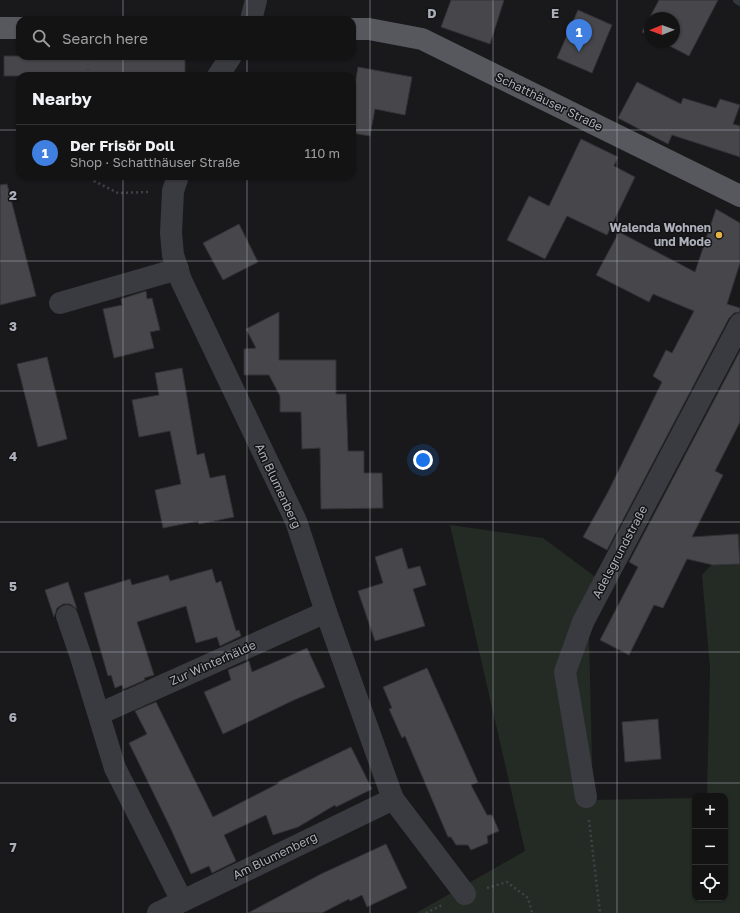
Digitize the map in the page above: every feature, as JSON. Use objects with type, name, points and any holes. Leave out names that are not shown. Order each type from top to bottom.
[{"type":"main road","points":[[0,28],[16,28]]},
{"type":"main road","name":"Schatthäuser Straße","points":[[356,29],[369,29],[422,39],[740,196]]},
{"type":"street","points":[[252,16],[256,0]]},
{"type":"street","points":[[221,72],[228,60]]},
{"type":"street","name":"Am Blumenberg","points":[[175,183],[171,233],[173,255],[185,287],[296,521],[326,612],[393,799],[465,894]]},
{"type":"street","points":[[60,303],[178,268]]},
{"type":"street","name":"Adelsgrundstraße","points":[[586,797],[566,672],[583,622],[740,324]]},
{"type":"street","name":"Zur Winterhälde","points":[[99,714],[326,612]]},
{"type":"street","points":[[67,616],[99,714],[114,768],[182,901]]},
{"type":"street","name":"Am Blumenberg","points":[[158,913],[393,799]]},
{"type":"path","points":[[88,60],[88,72]]},
{"type":"path","points":[[94,180],[118,193],[175,183]]},
{"type":"path","points":[[586,797],[600,913]]},
{"type":"path","points":[[465,894],[508,882],[528,898],[532,913]]},
{"type":"shaded area","points":[[450,525],[543,538],[609,587],[589,637],[593,800],[692,798],[692,901],[728,901],[728,793],[707,793],[710,669],[702,575],[740,533],[740,913],[416,913],[525,851]]},
{"type":"building","points":[[451,0],[504,0],[490,44],[441,27]]},
{"type":"building","points":[[659,0],[718,0],[689,56],[674,48],[680,48],[680,12],[653,12]]},
{"type":"building","points":[[578,10],[612,25],[592,73],[557,58]]},
{"type":"building","points":[[4,56],[16,56],[16,60],[185,60],[185,72],[16,72],[16,76],[4,76]]},
{"type":"building","points":[[358,67],[412,77],[405,115],[375,109],[370,136],[356,134],[356,79]]},
{"type":"building","points":[[637,82],[681,104],[683,98],[716,108],[720,99],[740,105],[733,124],[740,126],[740,157],[672,135],[668,144],[618,118]]},
{"type":"building","points":[[581,139],[618,157],[614,166],[635,177],[607,235],[567,216],[545,259],[507,240],[529,196],[549,206]]},
{"type":"building","points":[[7,184],[36,296],[0,305],[0,185]]},
{"type":"building","points":[[716,209],[740,223],[740,263],[727,304],[740,308],[740,312],[734,313],[729,318],[607,550],[583,537],[608,492],[662,382],[653,376],[666,350],[672,353],[694,311],[653,294],[649,302],[596,275],[619,232],[695,272]]},
{"type":"building","points":[[239,224],[258,262],[223,280],[203,243]]},
{"type":"building","points":[[146,291],[147,299],[152,298],[160,330],[150,332],[154,348],[114,358],[103,309],[122,305],[121,299]]},
{"type":"building","points":[[279,312],[279,360],[336,360],[336,394],[346,394],[348,451],[364,451],[364,473],[382,473],[383,508],[321,509],[320,448],[302,449],[301,412],[280,412],[280,396],[269,375],[244,375],[244,349],[256,348],[246,329]]},
{"type":"building","points":[[740,351],[740,422],[715,471],[723,475],[692,537],[738,534],[740,564],[713,565],[687,559],[663,608],[654,605],[629,655],[600,640],[638,567],[629,562]]},
{"type":"building","points":[[47,357],[67,439],[38,447],[17,364]]},
{"type":"building","points":[[182,368],[197,455],[204,453],[210,478],[225,475],[234,517],[199,524],[198,521],[163,528],[155,490],[181,484],[170,431],[139,437],[132,400],[159,395],[155,373]]},
{"type":"building","points":[[402,548],[408,569],[420,566],[426,585],[413,589],[425,626],[375,641],[358,591],[383,583],[375,557]]},
{"type":"building","points":[[212,569],[216,583],[221,581],[236,631],[239,630],[241,636],[220,646],[217,637],[196,643],[186,606],[137,622],[154,675],[144,678],[145,680],[124,689],[122,685],[115,688],[111,675],[108,676],[84,593],[130,579],[132,585],[168,575],[170,581]]},
{"type":"building","points":[[68,582],[77,609],[70,604],[63,604],[57,608],[54,617],[45,590]]},
{"type":"building","points":[[307,648],[325,687],[223,734],[204,692],[231,680],[228,670],[249,661],[252,672]]},
{"type":"building","points":[[427,668],[478,782],[471,785],[487,815],[492,815],[499,831],[487,836],[488,843],[471,850],[468,845],[456,845],[451,837],[448,837],[405,736],[402,738],[389,709],[392,708],[383,687]]},
{"type":"building","points":[[156,702],[213,817],[279,783],[278,782],[351,747],[372,789],[336,807],[335,805],[298,827],[273,835],[266,815],[224,835],[236,861],[212,873],[209,866],[191,874],[129,743],[147,734],[135,711]]},
{"type":"building","points":[[658,719],[661,759],[625,762],[622,722]]},
{"type":"building","points":[[386,844],[407,888],[367,907],[362,895],[350,901],[349,899],[322,913],[248,913],[321,874]]},
{"type":"place","name":"Der Frisör Doll","points":[[579,52]]},
{"type":"place","name":"Walenda Wohnen und Mode","points":[[719,235]]}]
